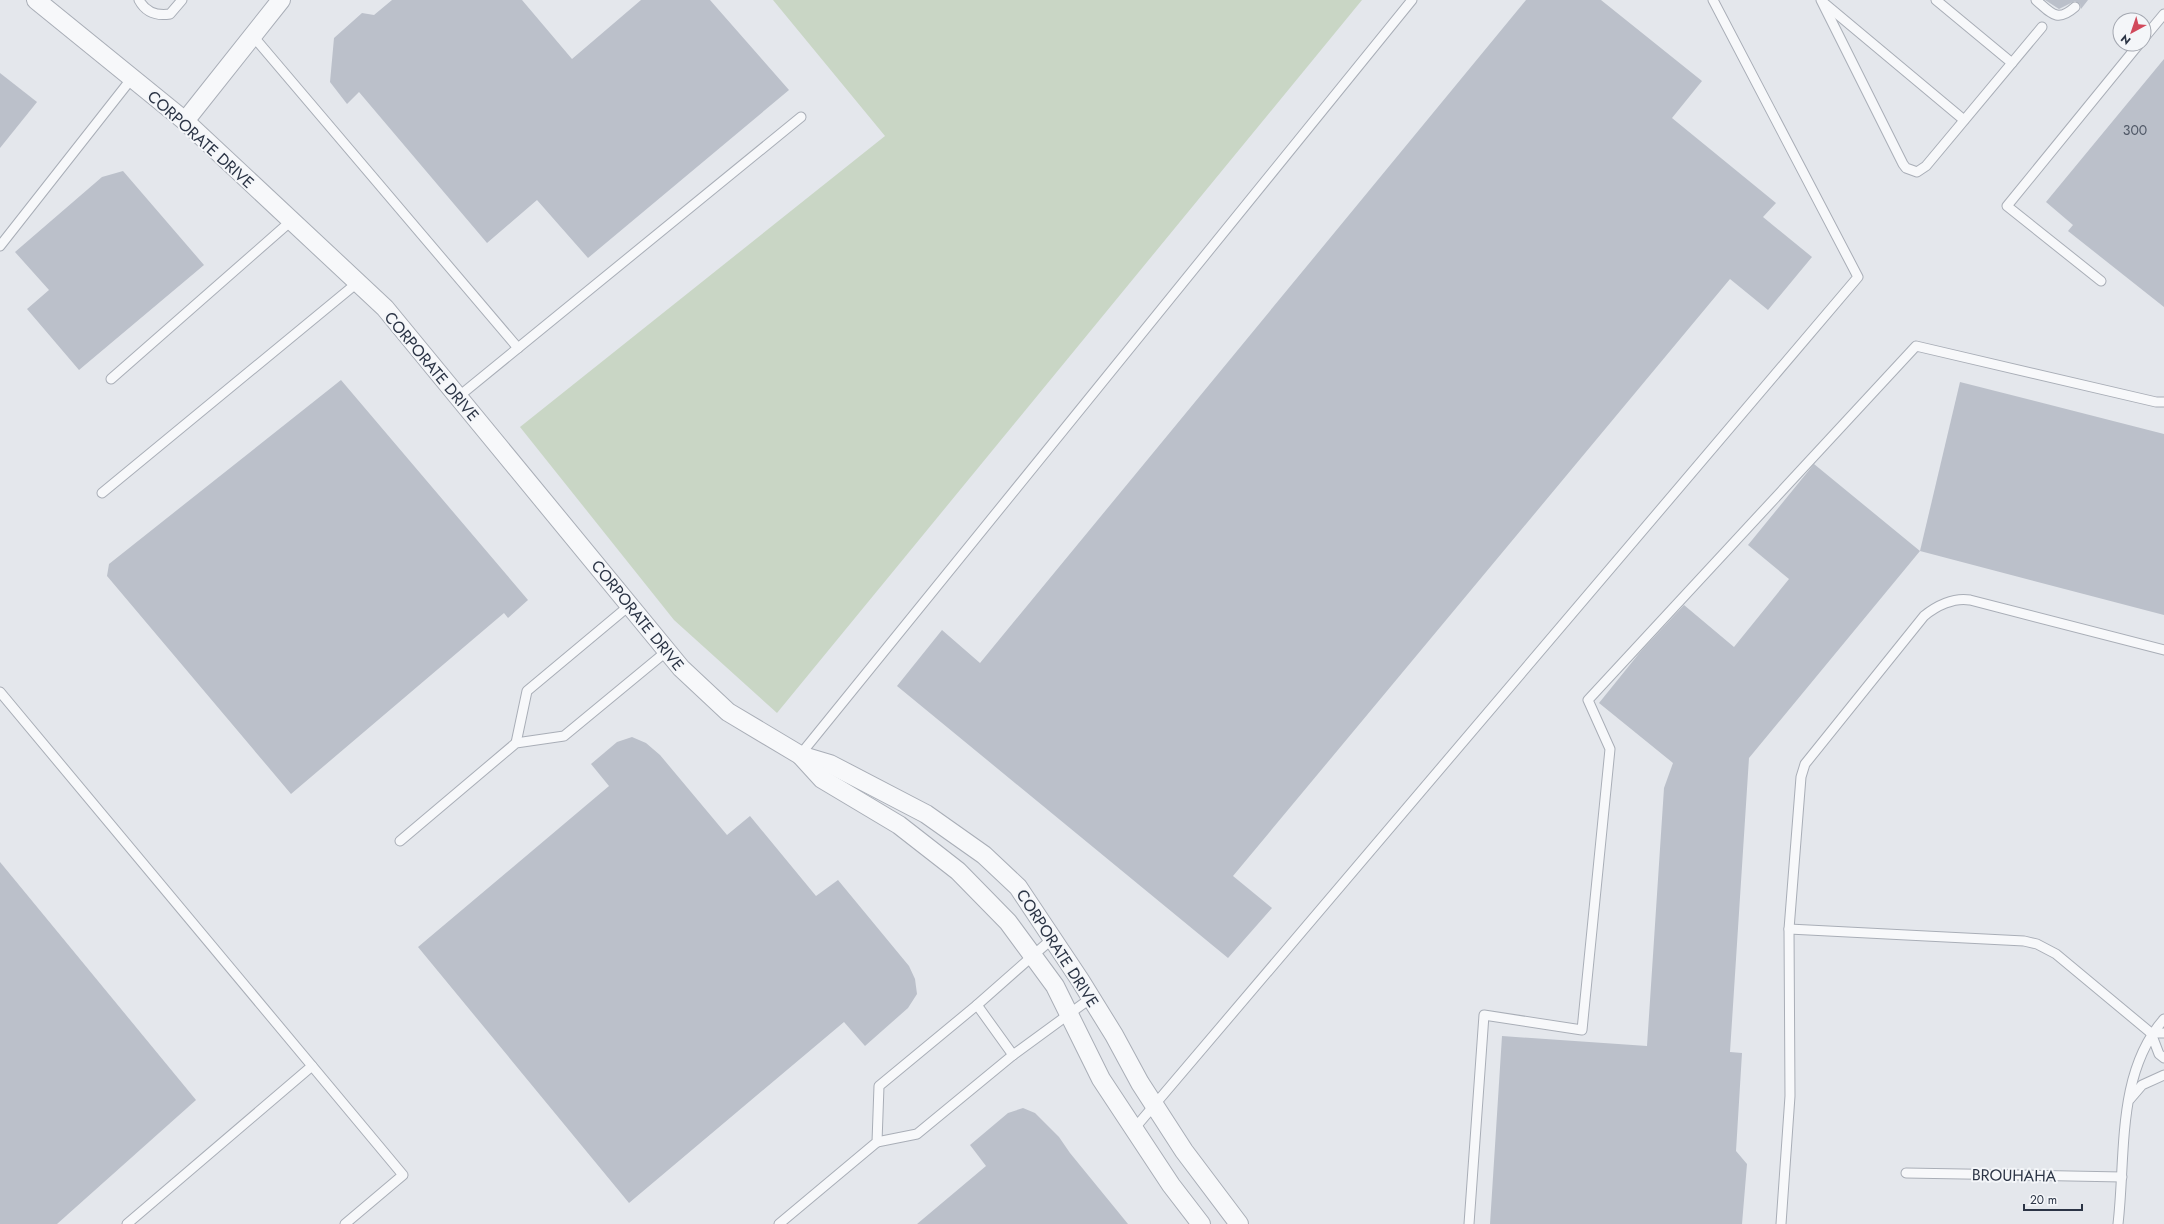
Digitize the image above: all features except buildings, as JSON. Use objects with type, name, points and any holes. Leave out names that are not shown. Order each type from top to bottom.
[{"type":"street","name":"CORPORATE DRIVE","points":[[36,0],[185,121],[385,308],[681,668],[728,712],[800,755],[830,764],[926,814],[984,855],[1018,887],[1053,938],[1091,998],[1154,1104],[1184,1151],[1239,1224]]},
{"type":"street","points":[[185,121],[281,0]]},
{"type":"street","name":"CORPORATE DRIVE","points":[[800,755],[822,779],[898,825],[958,870],[1008,922],[1055,986],[1101,1079],[1171,1185],[1201,1224]]},
{"type":"lane","points":[[139,0],[152,14],[160,16],[170,14],[182,0]]},
{"type":"lane","points":[[800,755],[1412,0]]},
{"type":"lane","points":[[1134,1129],[1858,277],[1713,0]]},
{"type":"lane","points":[[1821,0],[1906,168],[1917,172],[1922,169],[2042,27]]},
{"type":"lane","points":[[1821,0],[1964,120]]},
{"type":"lane","points":[[1936,0],[2012,63]]},
{"type":"lane","points":[[2036,0],[2053,14],[2059,16],[2069,13],[2075,7]]},
{"type":"lane","points":[[2152,28],[2164,14]]},
{"type":"lane","points":[[253,36],[518,348]]},
{"type":"lane","points":[[2100,281],[2007,206],[2132,52]]},
{"type":"lane","points":[[0,246],[132,78]]},
{"type":"lane","points":[[458,397],[801,117]]},
{"type":"lane","points":[[111,379],[292,221]]},
{"type":"lane","points":[[102,493],[357,283]]},
{"type":"lane","points":[[1469,1224],[1484,1015],[1582,1030],[1610,749],[1588,700],[1916,346],[2156,402],[2164,402]]},
{"type":"lane","points":[[1781,1224],[1790,1096],[1789,929],[1801,777],[1805,764],[1929,612],[1940,606],[1965,599],[2164,650]]},
{"type":"lane","points":[[516,743],[527,691],[630,605]]},
{"type":"lane","points":[[400,841],[516,743],[564,736],[667,651]]},
{"type":"lane","points":[[0,692],[403,1175],[345,1224]]},
{"type":"lane","points":[[1789,929],[2024,941],[2037,944],[2056,954],[2151,1033],[2159,1054],[2164,1058]]},
{"type":"lane","points":[[877,1142],[879,1086],[977,1005],[1053,938]]},
{"type":"lane","points":[[779,1224],[877,1142],[917,1134],[1013,1055],[1091,998]]},
{"type":"lane","points":[[977,1005],[1013,1055]]},
{"type":"lane","points":[[2118,1224],[2129,1100],[2136,1066],[2151,1033],[2164,1018]]},
{"type":"lane","points":[[2151,1033],[2164,1033]]},
{"type":"lane","points":[[127,1224],[312,1066]]},
{"type":"lane","points":[[2129,1100],[2142,1085],[2164,1075]]},
{"type":"lane","name":"BROUHAHA","points":[[1906,1173],[2122,1177]]},
{"type":"green space","points":[[773,0],[1362,0],[777,713],[674,620],[520,427],[885,136]]}]
